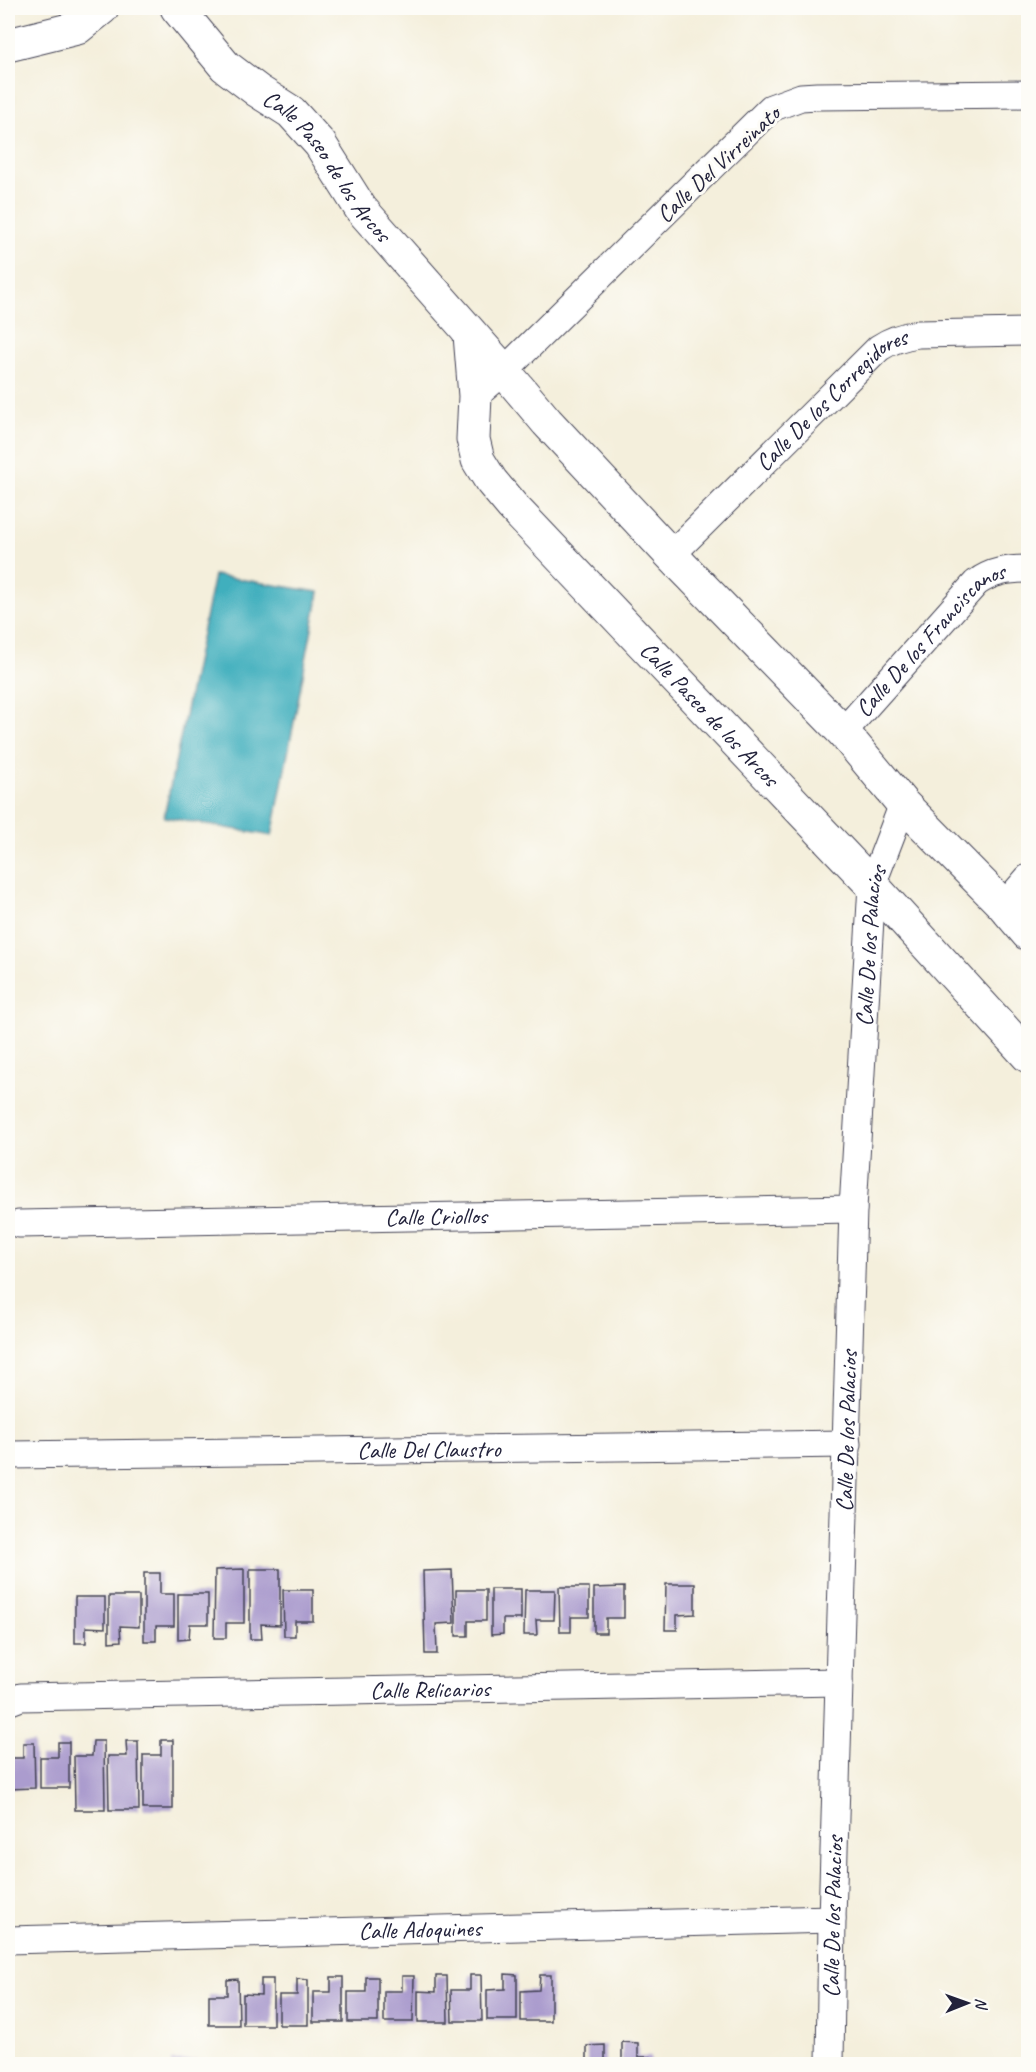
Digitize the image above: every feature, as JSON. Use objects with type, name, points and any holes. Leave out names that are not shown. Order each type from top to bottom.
[{"type":"street","points":[[8,45],[77,28],[102,8]]},
{"type":"street","name":"Calle Paseo de los Arcos","points":[[177,8],[225,66],[291,112],[320,144],[361,209],[547,422],[671,555],[843,732],[903,804],[1029,934]]},
{"type":"street","name":"Calle Del Virreinato","points":[[475,396],[504,371],[771,108],[794,99],[817,96],[1029,94]]},
{"type":"street","name":"Calle De los Corregidores","points":[[671,555],[888,342],[918,334],[1029,332]]},
{"type":"street","name":"Calle Paseo de los Arcos","points":[[470,335],[475,396],[473,439],[478,460],[491,481],[512,506],[872,885],[1029,1056]]},
{"type":"street","name":"Calle De los Franciscanos","points":[[843,732],[976,584],[985,577],[998,572],[1029,569]]},
{"type":"street","name":"Calle De los Palacios","points":[[830,2064],[832,1919],[853,1209],[872,885],[903,804]]},
{"type":"street","points":[[1004,906],[1029,878]]},
{"type":"street","name":"Calle Criollos","points":[[19,1224],[853,1209]]},
{"type":"street","name":"Calle Del Claustro","points":[[11,1455],[847,1444]]},
{"type":"street","name":"Calle Relicarios","points":[[14,1700],[840,1682]]},
{"type":"street","name":"Calle Adoquines","points":[[8,1940],[832,1919]]},
{"type":"water","points":[[214,575],[319,592],[272,836],[164,817]]},
{"type":"building","points":[[244,1569],[244,1623],[226,1623],[226,1638],[214,1638],[215,1570]]},
{"type":"building","points":[[250,1569],[280,1569],[280,1625],[261,1624],[262,1639],[250,1639]]},
{"type":"building","points":[[452,1570],[454,1623],[436,1624],[437,1654],[425,1654],[423,1571]]},
{"type":"building","points":[[144,1573],[160,1573],[160,1594],[174,1594],[174,1626],[156,1626],[156,1641],[144,1641]]},
{"type":"building","points":[[666,1584],[695,1584],[695,1614],[677,1615],[677,1630],[665,1630]]},
{"type":"building","points":[[559,1587],[589,1587],[589,1617],[571,1617],[571,1632],[560,1632]]},
{"type":"building","points":[[624,1587],[624,1618],[606,1618],[606,1633],[594,1633],[594,1588]]},
{"type":"building","points":[[491,1589],[521,1589],[521,1619],[503,1619],[503,1634],[491,1635]]},
{"type":"building","points":[[283,1590],[313,1590],[313,1621],[295,1621],[295,1636],[284,1636]]},
{"type":"building","points":[[456,1590],[486,1590],[486,1621],[468,1621],[468,1636],[456,1636]]},
{"type":"building","points":[[525,1590],[555,1590],[554,1620],[536,1620],[537,1635],[524,1635]]},
{"type":"building","points":[[178,1594],[208,1594],[208,1624],[190,1624],[189,1639],[178,1640]]},
{"type":"building","points":[[109,1596],[139,1596],[139,1627],[120,1626],[121,1641],[109,1642]]},
{"type":"building","points":[[75,1597],[105,1597],[105,1628],[86,1627],[86,1643],[75,1643]]},
{"type":"building","points":[[161,1740],[173,1740],[173,1809],[143,1809],[143,1755],[161,1755]]},
{"type":"building","points":[[93,1741],[104,1741],[105,1810],[75,1810],[74,1756],[92,1756]]},
{"type":"building","points":[[126,1741],[138,1741],[139,1810],[109,1810],[108,1756],[127,1756]]},
{"type":"building","points":[[58,1742],[69,1742],[69,1788],[40,1788],[40,1757],[58,1757]]},
{"type":"building","points":[[23,1743],[34,1743],[35,1788],[8,1789],[8,1758],[23,1758]]},
{"type":"building","points":[[505,1974],[517,1975],[517,2020],[487,2020],[487,1990],[505,1989]]},
{"type":"building","points":[[470,1975],[481,1975],[482,2021],[452,2021],[451,1990],[470,1990]]},
{"type":"building","points":[[540,1975],[551,1975],[551,2021],[521,2021],[521,1991],[539,1990]]},
{"type":"building","points":[[402,1976],[414,1976],[413,2022],[384,2022],[384,1991],[402,1991]]},
{"type":"building","points":[[436,1976],[447,1976],[448,2022],[418,2022],[418,1991],[436,1992]]},
{"type":"building","points":[[331,1977],[343,1977],[343,2022],[313,2022],[313,1992],[331,1992]]},
{"type":"building","points":[[366,1977],[378,1977],[378,2022],[348,2022],[348,1992],[366,1992]]},
{"type":"building","points":[[238,1979],[239,2025],[209,2025],[209,1995],[227,1995],[227,1980]]},
{"type":"building","points":[[261,1979],[273,1979],[273,2025],[243,2025],[243,1994],[261,1995]]},
{"type":"building","points":[[297,1979],[308,1980],[308,2025],[279,2025],[279,1995],[297,1995]]},
{"type":"building","points":[[622,2042],[638,2043],[638,2057],[651,2057],[651,2064],[622,2064]]},
{"type":"building","points":[[605,2045],[605,2064],[587,2064],[587,2046]]},
{"type":"building","points":[[201,2060],[201,2064],[171,2064],[171,2061]]}]
